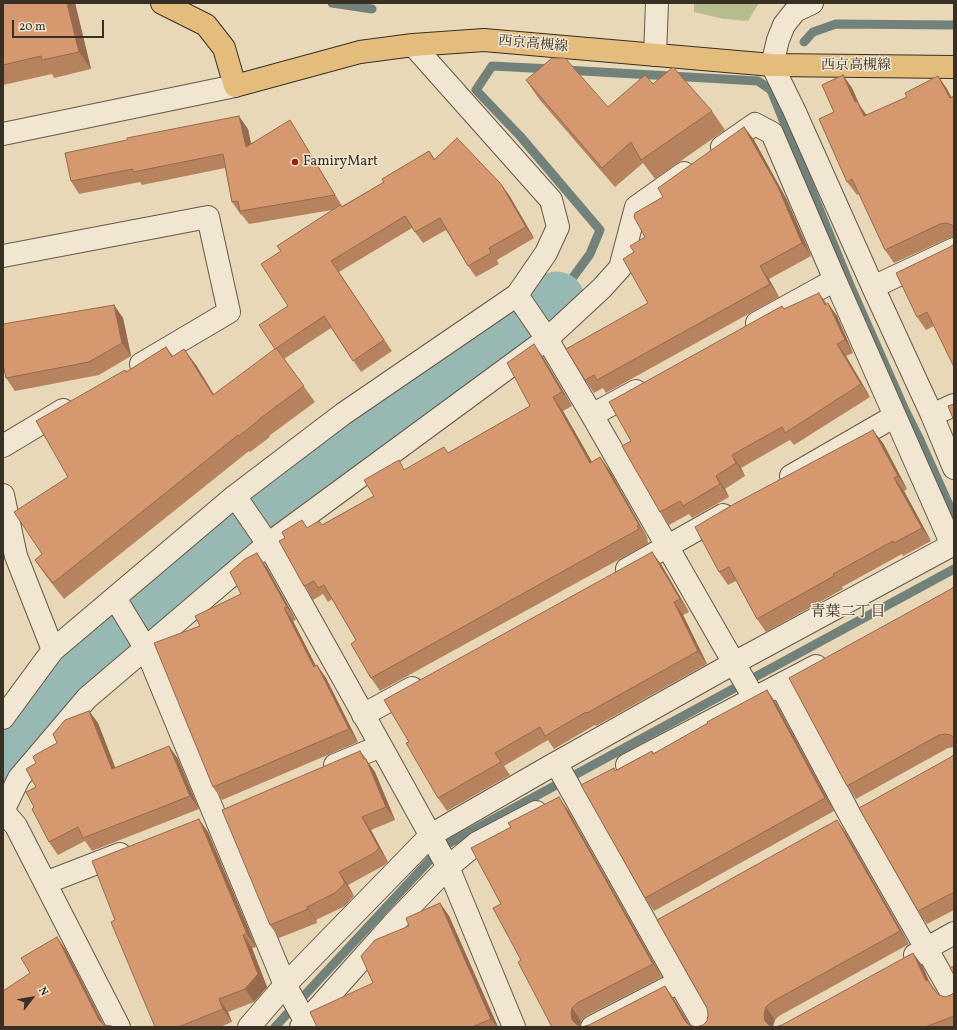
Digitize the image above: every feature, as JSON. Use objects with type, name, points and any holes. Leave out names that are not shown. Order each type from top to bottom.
[{"type":"main road","points":[[162,3],[206,25],[224,48],[235,86]]},
{"type":"main road","name":"西京高槻線","points":[[235,86],[360,52],[413,45],[484,40],[772,65],[954,67]]},
{"type":"street","points":[[655,55],[657,3]]},
{"type":"street","points":[[812,3],[795,11],[784,25],[778,40],[772,65],[794,110],[873,287],[932,414],[954,468]]},
{"type":"street","points":[[3,718],[53,650],[234,496],[344,414],[517,295],[546,253],[558,227],[551,200],[413,45]]},
{"type":"street","points":[[3,134],[235,86]]},
{"type":"street","points":[[119,1027],[16,826],[3,811],[19,778],[87,698],[268,544],[547,339],[602,288],[620,268],[636,207],[755,124],[772,133],[835,280],[953,545],[734,663],[430,835],[285,985],[249,1027]]},
{"type":"street","points":[[3,256],[208,217],[229,312],[126,373]]},
{"type":"street","points":[[873,287],[954,249]]},
{"type":"street","points":[[738,334],[835,280]]},
{"type":"street","points":[[517,295],[547,339],[592,415],[754,698]]},
{"type":"street","points":[[592,415],[654,381]]},
{"type":"street","points":[[3,446],[78,401]]},
{"type":"street","points":[[932,414],[954,405]]},
{"type":"street","points":[[771,487],[895,416]]},
{"type":"street","points":[[3,495],[16,556],[53,650]]},
{"type":"street","points":[[234,496],[268,544],[448,867],[514,1027]]},
{"type":"street","points":[[612,577],[743,503]]},
{"type":"street","points":[[115,598],[146,649],[208,819],[303,1024],[393,924],[448,867],[477,843],[580,789]]},
{"type":"street","points":[[608,774],[754,698],[781,686],[836,655]]},
{"type":"street","points":[[363,716],[432,677]]},
{"type":"street","points":[[781,686],[851,817],[954,997]]},
{"type":"street","points":[[316,774],[380,746]]},
{"type":"street","points":[[556,763],[580,789],[656,924],[679,982],[705,1027]]},
{"type":"street","points":[[208,819],[237,807]]},
{"type":"street","points":[[46,883],[141,845]]},
{"type":"street","points":[[900,963],[954,933]]},
{"type":"street","points":[[592,1027],[679,982]]},
{"type":"green space","points":[[694,3],[759,3],[748,21],[724,19],[694,12]]},
{"type":"building","points":[[3,3],[67,3],[79,52],[42,60],[41,56],[3,65]]},
{"type":"building","points":[[552,58],[565,58],[608,107],[645,75],[653,84],[673,67],[712,111],[641,160],[631,142],[602,168],[526,80]]},
{"type":"building","points":[[843,75],[855,102],[857,101],[864,116],[907,97],[905,93],[938,76],[950,98],[954,96],[954,228],[952,225],[946,223],[940,224],[885,250],[852,179],[847,182],[819,119],[834,112],[822,85]]},
{"type":"building","points":[[239,116],[246,147],[290,120],[335,195],[240,211],[238,201],[232,202],[223,154],[133,172],[133,169],[71,181],[65,153],[127,140],[127,138]]},
{"type":"building","points":[[744,127],[778,187],[802,243],[760,266],[770,284],[597,380],[594,375],[585,380],[566,349],[648,303],[623,259],[634,252],[630,246],[645,237],[634,217],[635,213],[663,197],[658,188]]},
{"type":"building","points":[[457,138],[501,184],[526,227],[489,248],[491,253],[468,266],[440,218],[415,232],[405,216],[331,261],[384,340],[353,361],[324,316],[275,349],[259,325],[288,306],[261,264],[281,251],[277,246],[340,205],[342,207],[384,182],[382,179],[429,151],[434,160]]},
{"type":"building","points":[[954,244],[954,367],[927,312],[917,317],[896,273]]},
{"type":"building","points":[[819,293],[825,305],[828,303],[845,340],[837,344],[861,384],[785,433],[782,427],[732,455],[736,463],[716,476],[720,484],[683,506],[680,501],[660,512],[622,446],[631,441],[609,402],[782,306],[784,309]]},
{"type":"building","points":[[114,305],[122,343],[89,362],[6,378],[3,365],[3,324]]},
{"type":"building","points":[[534,344],[562,392],[553,397],[590,463],[600,457],[639,525],[637,526],[639,529],[371,678],[351,644],[356,640],[324,585],[318,588],[314,581],[304,586],[279,541],[285,538],[282,532],[302,520],[307,528],[319,521],[322,525],[374,496],[364,480],[399,460],[404,470],[444,447],[448,453],[530,406],[507,363]]},
{"type":"building","points":[[166,347],[172,357],[184,349],[213,395],[276,348],[304,386],[239,436],[238,435],[53,583],[35,560],[42,554],[14,512],[68,477],[36,421],[125,370],[126,372]]},
{"type":"building","points":[[954,404],[954,421],[948,406]]},
{"type":"building","points":[[873,430],[898,476],[894,478],[922,528],[894,543],[893,541],[833,574],[834,576],[757,619],[729,567],[719,572],[695,527],[734,504]]},
{"type":"building","points":[[652,552],[680,599],[674,602],[698,651],[545,736],[540,727],[495,753],[501,762],[438,798],[406,743],[409,742],[384,700]]},
{"type":"building","points":[[257,553],[287,607],[284,608],[314,667],[317,665],[349,729],[213,787],[154,643],[200,626],[195,616],[241,594],[230,572],[245,559]]},
{"type":"building","points":[[954,586],[954,738],[951,735],[939,735],[847,786],[789,678]]},
{"type":"building","points":[[767,690],[825,798],[645,898],[581,785],[614,768],[615,771],[652,751],[653,754],[708,723],[707,722]]},
{"type":"building","points":[[89,711],[112,769],[169,746],[190,796],[83,838],[78,827],[49,842],[32,809],[34,807],[26,792],[36,787],[26,769],[36,763],[33,757],[35,755],[57,743],[53,734],[65,720]]},
{"type":"building","points":[[360,751],[364,759],[366,759],[386,807],[362,817],[379,848],[374,853],[339,872],[345,883],[335,893],[307,907],[308,909],[270,925],[222,810]]},
{"type":"building","points":[[954,754],[954,892],[918,911],[859,808]]},
{"type":"building","points":[[559,797],[653,964],[577,1003],[572,1008],[572,1020],[582,1027],[552,1027],[518,962],[521,960],[493,908],[501,904],[471,848],[511,827],[508,823]]},
{"type":"building","points":[[199,819],[247,934],[243,935],[258,974],[245,989],[219,999],[223,1009],[178,1027],[155,1027],[111,922],[115,920],[92,861]]},
{"type":"building","points":[[837,820],[900,931],[770,1003],[766,1007],[764,1014],[765,1021],[769,1025],[775,1027],[696,1027],[703,1025],[707,1021],[707,1008],[657,920]]},
{"type":"building","points":[[440,903],[491,1019],[472,1027],[317,1027],[310,1012],[373,983],[361,956],[375,940],[409,926],[406,918]]},
{"type":"building","points":[[57,937],[99,1020],[104,1025],[112,1027],[3,1027],[3,991],[30,973],[21,958]]},
{"type":"building","points":[[913,953],[926,981],[928,980],[939,995],[945,997],[954,992],[954,1016],[925,1027],[775,1027],[782,1025]]},
{"type":"building","points":[[954,966],[954,975],[950,968]]},
{"type":"building","points":[[665,986],[685,1021],[689,1025],[696,1027],[582,1027],[589,1025]]},
{"type":"waterway","points":[[332,3],[372,9]]},
{"type":"waterway","points":[[804,42],[813,32],[836,24],[954,25]]},
{"type":"waterway","points":[[551,69],[492,66],[476,90],[520,136],[600,230],[590,254],[557,299]]},
{"type":"waterway","points":[[565,70],[758,81],[771,90],[850,285],[954,516]]},
{"type":"waterway","points":[[3,759],[116,630],[282,497],[473,365],[557,299]]},
{"type":"waterway","points":[[275,1027],[442,847],[954,569]]},
{"type":"place","name":"FamiryMart","points":[[295,162]]},
{"type":"district","name":"青葉二丁目","points":[[848,613]]}]
